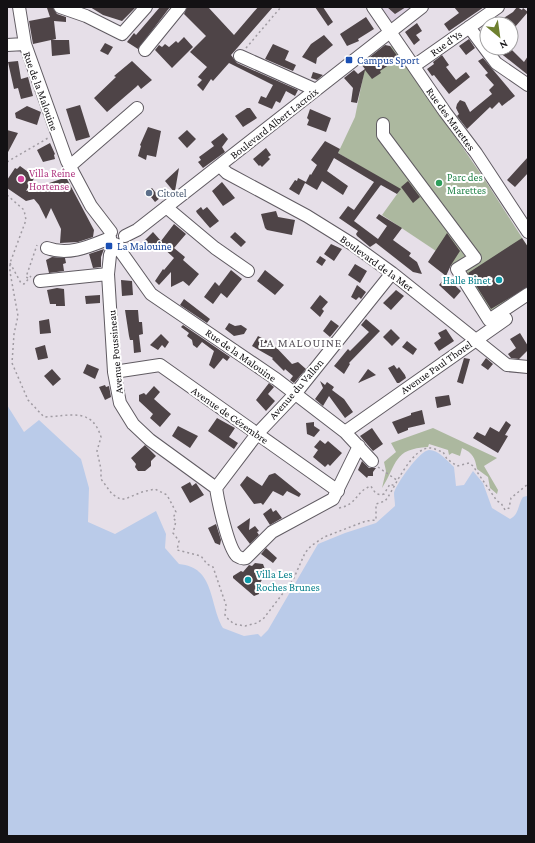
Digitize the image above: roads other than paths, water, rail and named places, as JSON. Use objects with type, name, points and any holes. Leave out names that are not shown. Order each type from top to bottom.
[{"type":"street","name":"Rue de la Malouine","points":[[19,7],[24,44],[50,109],[57,134],[70,166],[91,206],[116,239],[119,249],[151,294],[295,394],[345,432],[372,461]]},
{"type":"street","points":[[60,7],[86,16],[122,34],[146,7]]},
{"type":"street","points":[[144,50],[180,7]]},
{"type":"street","name":"Rue des Marettes","points":[[373,7],[389,33],[476,153],[528,232]]},
{"type":"street","name":"Boulevard Albert Lacroix","points":[[43,247],[59,251],[91,247],[137,230],[422,7]]},
{"type":"street","name":"Rue d'Ys","points":[[414,66],[498,7]]},
{"type":"street","points":[[469,27],[496,63],[528,85]]},
{"type":"street","points":[[7,45],[24,44]]},
{"type":"street","points":[[240,56],[316,90]]},
{"type":"street","points":[[70,166],[137,108]]},
{"type":"street","points":[[383,124],[383,135],[476,258],[457,269],[489,320],[528,294]]},
{"type":"street","name":"Boulevard de la Mer","points":[[220,166],[227,173],[313,220],[352,244],[392,273],[507,365],[528,367]]},
{"type":"street","points":[[166,207],[215,248],[248,271]]},
{"type":"street","name":"Avenue Poussineau","points":[[116,239],[110,255],[108,274],[114,372],[120,403],[133,424],[150,440],[216,488]]},
{"type":"street","name":"Avenue du Vallon","points":[[216,488],[257,434],[295,394],[392,273]]},
{"type":"street","points":[[34,278],[108,274]]},
{"type":"street","name":"Avenue Paul Thorel","points":[[345,432],[528,303]]},
{"type":"street","name":"Avenue de Cézembre","points":[[114,372],[160,365],[338,491]]},
{"type":"street","points":[[216,488],[219,506],[232,548],[237,556],[242,559],[250,556],[272,532],[334,499],[338,491],[340,481],[359,446]]},
{"type":"water","points":[[7,405],[24,432],[39,420],[81,459],[89,488],[88,522],[115,534],[156,511],[166,534],[165,548],[179,564],[191,567],[199,572],[205,579],[223,628],[244,636],[258,634],[261,637],[268,630],[318,544],[376,523],[395,506],[394,493],[399,482],[414,461],[425,451],[433,450],[443,456],[454,467],[456,486],[464,485],[473,471],[483,483],[492,508],[510,519],[515,515],[521,500],[523,497],[527,496],[528,492],[528,836],[7,836]]},
{"type":"place","name":"Campus Sport","points":[[349,60]]},
{"type":"place","name":"Villa Reine Hortense","points":[[21,179]]},
{"type":"place","name":"Parc des Marettes","points":[[439,183]]},
{"type":"place","name":"Citotel","points":[[149,193]]},
{"type":"place","name":"La Malouine","points":[[109,246]]},
{"type":"place","name":"Halle Binet","points":[[499,280]]},
{"type":"place","name":"Villa Les Roches Brunes","points":[[248,580]]},
{"type":"district","name":"LA MALOUINE","points":[[301,343]]}]
